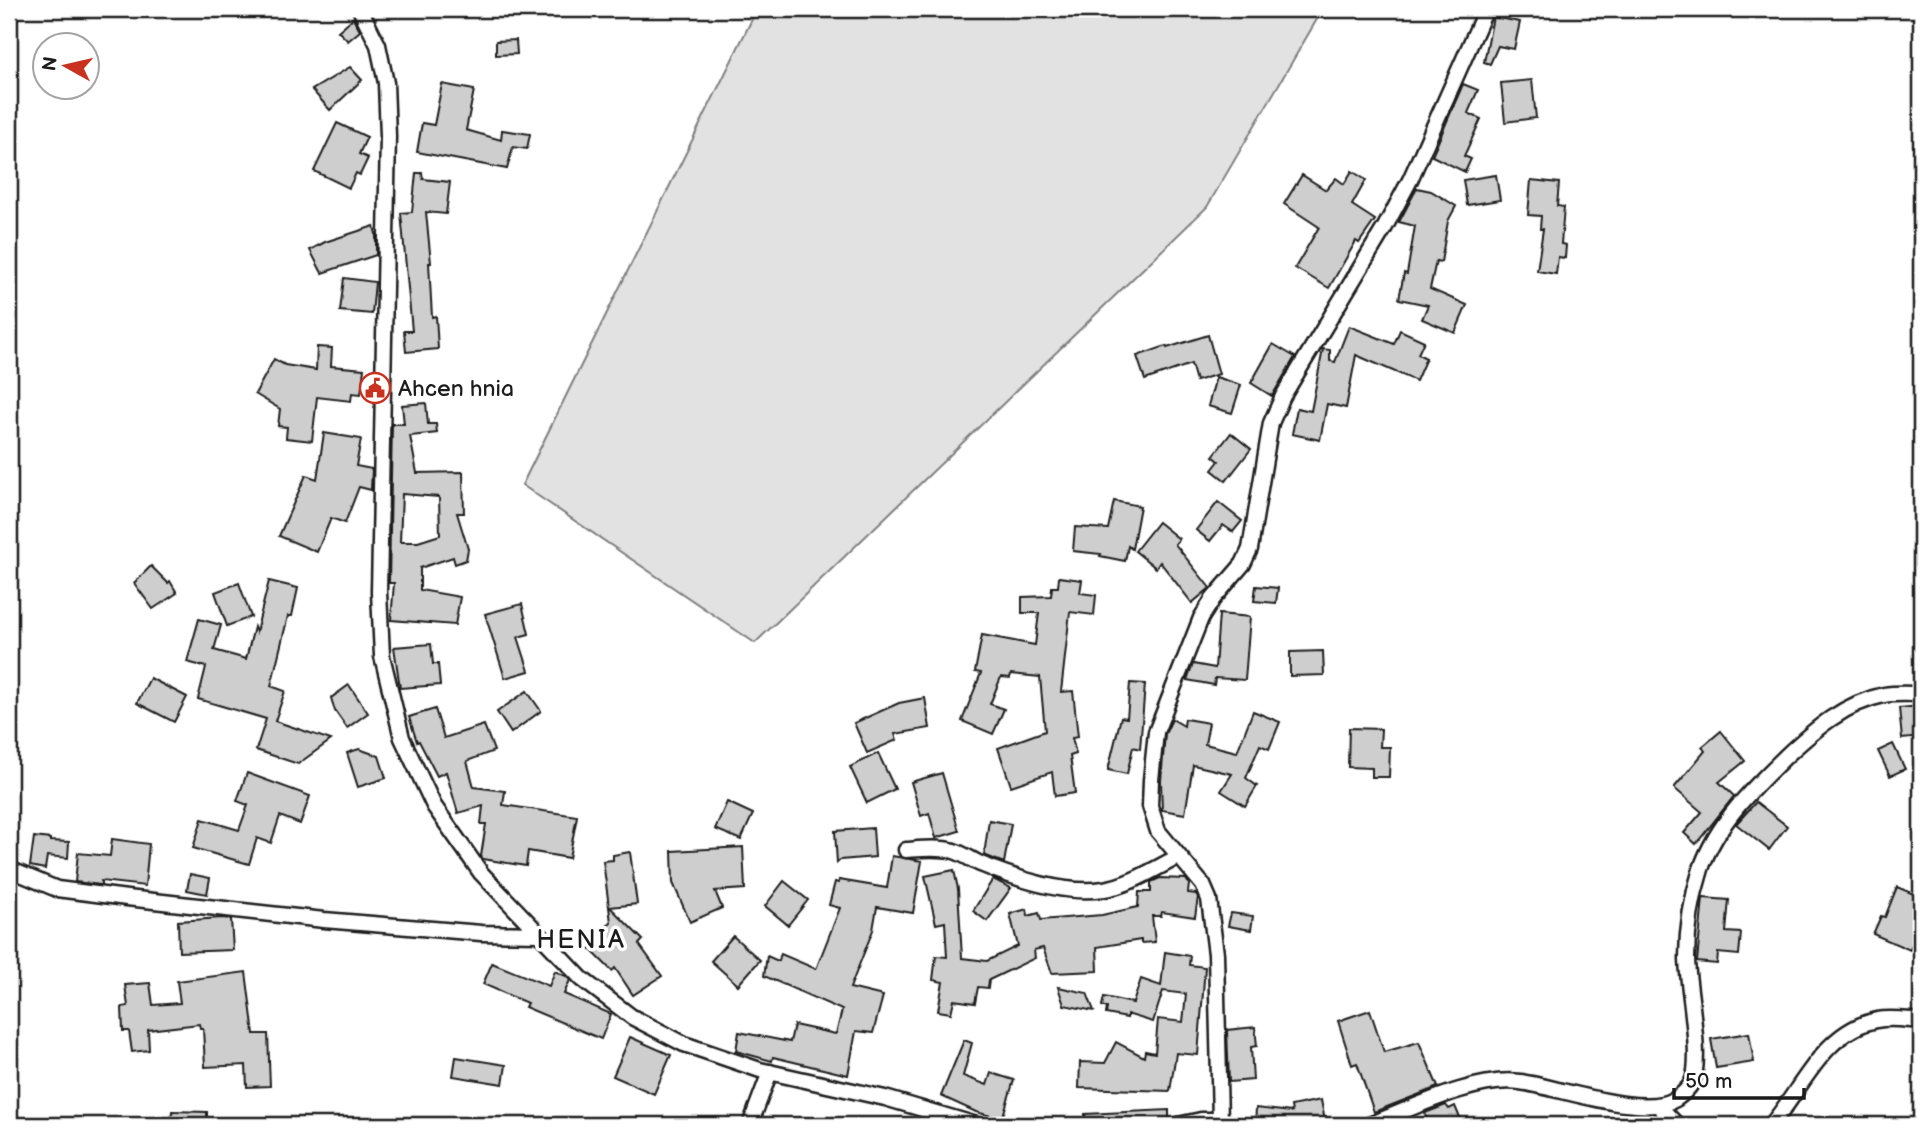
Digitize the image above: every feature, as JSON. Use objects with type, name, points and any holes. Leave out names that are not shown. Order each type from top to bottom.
[{"type":"street","points":[[360,9],[379,45],[386,83],[388,136],[379,592],[382,656],[402,738],[434,806],[481,873],[582,979],[632,1017],[684,1044],[769,1072],[885,1098],[977,1125]]},
{"type":"street","points":[[1178,1125],[1200,1120],[1227,1122],[1213,922],[1209,899],[1203,886],[1158,831],[1150,806],[1156,732],[1201,618],[1213,599],[1243,564],[1250,549],[1264,457],[1275,414],[1283,396],[1385,228],[1410,180],[1486,9]]},
{"type":"street","points":[[1369,1125],[1472,1086],[1497,1082],[1519,1082],[1637,1106],[1659,1106],[1677,1098],[1692,1084],[1696,1062],[1687,958],[1690,911],[1701,868],[1716,835],[1752,788],[1818,727],[1868,700],[1886,695],[1921,694]]},
{"type":"street","points":[[906,850],[957,851],[992,868],[1055,887],[1076,890],[1101,890],[1120,885],[1178,857]]},
{"type":"street","points":[[9,869],[57,889],[127,898],[337,921],[481,933],[539,934]]},
{"type":"street","points":[[1771,1125],[1830,1045],[1855,1028],[1878,1020],[1921,1021]]},
{"type":"street","points":[[750,1125],[769,1072]]},
{"type":"street","points":[[1659,1106],[1677,1125]]},
{"type":"shaded area","points":[[757,9],[1323,9],[1207,207],[755,643],[522,485]]},
{"type":"building","points":[[1493,17],[1520,22],[1514,49],[1498,46],[1490,64],[1484,62]]},
{"type":"building","points":[[353,18],[360,31],[348,41],[338,31]]},
{"type":"building","points":[[516,40],[517,54],[496,55],[496,41]]},
{"type":"building","points":[[350,67],[362,80],[330,110],[312,90]]},
{"type":"building","points":[[1532,80],[1536,118],[1505,122],[1501,83]]},
{"type":"building","points":[[442,84],[474,90],[466,130],[501,140],[502,130],[530,134],[527,149],[513,147],[507,169],[417,152],[422,123],[434,125]]},
{"type":"building","points":[[1463,84],[1478,90],[1468,113],[1481,119],[1464,156],[1471,159],[1465,172],[1432,156]]},
{"type":"building","points":[[337,123],[367,137],[359,154],[368,158],[360,175],[356,173],[349,188],[314,171]]},
{"type":"building","points":[[1352,171],[1366,180],[1352,205],[1375,220],[1359,243],[1356,241],[1329,288],[1295,268],[1319,227],[1284,204],[1302,175],[1326,190],[1336,178],[1344,184]]},
{"type":"building","points":[[416,173],[422,173],[423,179],[450,182],[446,214],[426,212],[432,317],[436,316],[438,349],[406,352],[404,331],[412,331],[401,213],[412,212]]},
{"type":"building","points":[[1496,175],[1500,200],[1467,205],[1463,180]]},
{"type":"building","points":[[1531,180],[1559,183],[1557,206],[1564,207],[1561,244],[1566,245],[1565,258],[1558,257],[1556,274],[1537,271],[1543,229],[1540,229],[1541,216],[1528,215]]},
{"type":"building","points":[[1417,188],[1431,191],[1456,206],[1448,221],[1441,262],[1436,261],[1430,289],[1467,305],[1455,333],[1422,319],[1428,305],[1399,299],[1404,273],[1407,274],[1415,226],[1399,222]]},
{"type":"building","points":[[374,226],[376,255],[322,273],[310,250],[325,242]]},
{"type":"building","points":[[344,278],[375,282],[372,314],[340,311]]},
{"type":"building","points":[[1349,326],[1394,344],[1400,330],[1424,341],[1418,354],[1426,358],[1416,381],[1356,355],[1346,408],[1327,404],[1320,440],[1292,434],[1297,408],[1311,411],[1323,349],[1330,350],[1330,361],[1335,362]]},
{"type":"building","points":[[1208,335],[1219,374],[1196,381],[1191,364],[1145,380],[1137,356]]},
{"type":"building","points":[[1273,344],[1295,357],[1272,396],[1251,383]]},
{"type":"building","points":[[317,347],[332,348],[331,366],[364,369],[361,394],[352,393],[351,401],[317,397],[312,441],[286,438],[287,427],[278,426],[280,409],[255,394],[274,359],[285,365],[316,370]]},
{"type":"building","points":[[1216,377],[1241,385],[1232,413],[1208,406]]},
{"type":"building","points":[[426,403],[428,424],[436,424],[437,433],[410,436],[417,473],[463,472],[464,513],[457,513],[468,549],[466,560],[455,564],[453,557],[420,568],[420,590],[460,597],[455,625],[391,620],[394,583],[389,583],[392,424],[404,424],[402,405]],"holes":[[[402,494],[439,497],[440,535],[418,542],[400,542]]]},
{"type":"building","points":[[324,433],[361,439],[356,466],[372,469],[371,490],[359,487],[345,523],[331,518],[317,552],[279,536],[306,475],[317,479]]},
{"type":"building","points":[[1231,433],[1251,449],[1226,481],[1212,470],[1219,461],[1213,456]]},
{"type":"building","points":[[1114,501],[1140,506],[1132,549],[1128,546],[1125,561],[1100,556],[1101,554],[1073,551],[1075,527],[1108,529]]},
{"type":"building","points":[[1218,502],[1242,521],[1233,532],[1223,525],[1210,541],[1196,530]]},
{"type":"building","points":[[1158,522],[1179,539],[1175,544],[1210,588],[1192,603],[1160,562],[1156,568],[1135,551]]},
{"type":"building","points":[[151,566],[168,583],[170,581],[177,593],[153,609],[134,583]]},
{"type":"building","points":[[1059,577],[1082,580],[1080,593],[1096,595],[1094,615],[1070,612],[1061,692],[1073,691],[1078,737],[1072,738],[1076,754],[1070,756],[1075,793],[1055,796],[1052,772],[1011,786],[998,748],[1045,731],[1040,677],[1011,674],[1010,678],[1001,677],[990,704],[1004,709],[993,734],[962,721],[981,673],[975,672],[982,635],[1035,645],[1039,613],[1022,613],[1022,597],[1051,596],[1052,587],[1058,587]]},
{"type":"building","points":[[269,581],[298,588],[292,616],[288,616],[271,686],[285,691],[275,721],[331,740],[298,764],[256,750],[266,719],[198,699],[206,667],[187,662],[199,619],[221,625],[214,650],[246,659]]},
{"type":"building","points":[[239,583],[251,617],[227,626],[215,592]]},
{"type":"building","points":[[1256,586],[1278,588],[1276,603],[1254,601]]},
{"type":"building","points":[[522,604],[529,634],[518,637],[529,671],[505,678],[485,614]]},
{"type":"building","points":[[1219,614],[1250,617],[1245,680],[1215,678],[1214,685],[1187,680],[1193,664],[1215,668]]},
{"type":"building","points":[[431,644],[433,664],[438,664],[440,685],[400,688],[394,647]]},
{"type":"building","points":[[1323,651],[1324,675],[1290,676],[1290,652]]},
{"type":"building","points":[[150,678],[187,697],[174,722],[137,703]]},
{"type":"building","points":[[1130,683],[1145,684],[1140,749],[1133,747],[1127,774],[1108,770],[1121,717],[1127,718]]},
{"type":"building","points":[[349,685],[368,713],[347,728],[335,711],[331,698]]},
{"type":"building","points":[[527,691],[541,711],[511,733],[497,712]]},
{"type":"building","points":[[925,698],[930,728],[895,734],[897,740],[867,753],[854,723],[899,703]]},
{"type":"building","points":[[1921,706],[1921,737],[1902,739],[1899,708]]},
{"type":"building","points":[[435,709],[444,738],[484,725],[494,751],[467,761],[474,787],[505,791],[503,805],[577,816],[569,858],[528,851],[526,866],[483,859],[481,856],[486,824],[481,824],[483,806],[458,813],[446,772],[437,776],[419,741],[417,742],[409,717]]},
{"type":"building","points":[[1253,711],[1280,722],[1269,749],[1260,745],[1246,778],[1257,786],[1245,806],[1221,791],[1232,774],[1193,765],[1185,814],[1162,810],[1161,781],[1165,734],[1172,719],[1184,726],[1185,719],[1209,723],[1205,744],[1237,752]]},
{"type":"building","points":[[1349,728],[1381,729],[1380,747],[1390,747],[1389,777],[1372,777],[1372,768],[1348,767]]},
{"type":"building","points":[[1721,731],[1745,761],[1719,782],[1734,796],[1696,844],[1684,833],[1702,812],[1674,788],[1705,751],[1702,747]]},
{"type":"building","points":[[1893,744],[1905,769],[1890,776],[1878,751]]},
{"type":"building","points":[[359,749],[379,756],[386,778],[358,787],[347,753]]},
{"type":"building","points":[[878,753],[895,789],[867,803],[850,767]]},
{"type":"building","points":[[247,773],[310,796],[300,824],[280,816],[271,843],[257,838],[249,864],[193,848],[202,819],[239,830],[248,805],[237,801]]},
{"type":"building","points":[[942,773],[959,831],[936,838],[929,813],[921,816],[911,782]]},
{"type":"building","points":[[727,802],[753,814],[741,840],[715,829]]},
{"type":"building","points":[[1756,802],[1787,826],[1769,850],[1736,824]]},
{"type":"building","points":[[989,820],[1011,824],[1004,863],[984,855]]},
{"type":"building","points":[[873,828],[875,857],[840,860],[837,863],[835,831]]},
{"type":"building","points":[[34,837],[69,842],[68,858],[47,856],[45,869],[30,866]]},
{"type":"building","points":[[112,839],[149,844],[145,886],[101,881],[101,885],[75,882],[78,853],[110,856]]},
{"type":"building","points":[[743,847],[745,889],[715,891],[722,908],[690,922],[673,883],[672,851]]},
{"type":"building","points":[[630,852],[637,904],[610,907],[643,940],[639,944],[662,976],[633,995],[615,968],[612,971],[587,946],[611,922],[603,861],[613,860],[613,855]]},
{"type":"building","points":[[892,856],[922,861],[913,913],[877,907],[873,930],[850,988],[883,996],[873,1033],[856,1031],[848,1075],[773,1057],[772,1061],[736,1051],[739,1032],[790,1042],[794,1025],[836,1034],[842,1010],[764,976],[767,956],[778,961],[781,954],[816,969],[840,908],[829,905],[835,882],[839,883],[839,880],[887,888]]},
{"type":"building","points":[[954,870],[958,889],[962,958],[987,961],[1018,946],[1010,914],[1027,909],[1028,916],[1039,913],[1041,920],[1102,915],[1138,907],[1139,892],[1151,892],[1151,882],[1160,878],[1186,879],[1189,884],[1188,893],[1198,897],[1195,917],[1162,912],[1161,916],[1152,916],[1155,942],[1141,943],[1141,940],[1097,947],[1098,971],[1052,973],[1043,948],[1034,950],[1035,958],[989,980],[988,988],[978,987],[975,1003],[954,1000],[951,1013],[938,1011],[943,982],[933,980],[936,956],[947,957],[945,922],[936,924],[925,876]]},
{"type":"building","points":[[190,874],[210,878],[207,894],[187,890]]},
{"type":"building","points":[[993,879],[1011,888],[987,921],[973,911]]},
{"type":"building","points":[[784,881],[808,900],[788,925],[765,906]]},
{"type":"building","points":[[1897,887],[1921,897],[1921,924],[1910,950],[1873,934],[1881,916],[1885,917]]},
{"type":"building","points":[[1703,898],[1729,900],[1726,932],[1741,933],[1739,955],[1718,953],[1717,964],[1697,962]]},
{"type":"building","points":[[1231,913],[1253,916],[1251,930],[1228,926]]},
{"type":"building","points":[[231,919],[233,950],[179,952],[178,921]]},
{"type":"building","points":[[733,936],[760,960],[738,985],[711,961]]},
{"type":"building","points":[[1165,952],[1190,956],[1189,965],[1205,967],[1198,1055],[1176,1053],[1170,1091],[1079,1088],[1080,1062],[1105,1063],[1116,1042],[1144,1057],[1145,1051],[1155,1053],[1158,1019],[1183,1022],[1186,994],[1163,991],[1153,1022],[1127,1014],[1127,1018],[1106,1014],[1107,1008],[1102,1006],[1104,997],[1133,1003],[1141,979],[1161,986]]},
{"type":"building","points":[[492,963],[549,986],[555,971],[566,976],[570,980],[564,994],[611,1014],[601,1039],[525,1007],[527,1003],[483,984]]},
{"type":"building","points":[[246,972],[254,1034],[268,1034],[270,1086],[247,1087],[246,1065],[205,1067],[203,1028],[200,1028],[199,1024],[148,1030],[149,1050],[132,1052],[129,1031],[123,1031],[122,1007],[128,1006],[125,985],[150,983],[153,1005],[180,1003],[177,981]]},
{"type":"building","points":[[1058,987],[1087,993],[1094,1011],[1064,1005]]},
{"type":"building","points":[[1370,1010],[1384,1052],[1419,1042],[1438,1087],[1374,1112],[1357,1063],[1352,1065],[1338,1021]]},
{"type":"building","points":[[1255,1027],[1257,1046],[1251,1047],[1253,1080],[1229,1082],[1227,1030]]},
{"type":"building","points":[[1749,1033],[1754,1062],[1716,1068],[1711,1039]]},
{"type":"building","points":[[630,1037],[671,1055],[654,1094],[613,1076]]},
{"type":"building","points":[[964,1040],[972,1043],[963,1076],[987,1085],[991,1073],[1014,1080],[1002,1119],[976,1112],[941,1096]]},
{"type":"building","points":[[456,1057],[506,1065],[503,1084],[453,1076]]},
{"type":"building","points":[[1321,1100],[1326,1125],[1255,1125],[1256,1108],[1292,1112],[1291,1106]]},
{"type":"building","points":[[1446,1105],[1449,1109],[1455,1106],[1463,1125],[1429,1125],[1425,1113]]},
{"type":"building","points":[[1169,1110],[1169,1121],[1086,1125],[1085,1114]]},
{"type":"building","points":[[172,1111],[207,1112],[207,1125],[171,1125]]},
{"type":"place","name":"Ahcen hnia","points":[[375,388]]},
{"type":"district","name":"HENIA","points":[[581,939]]}]
